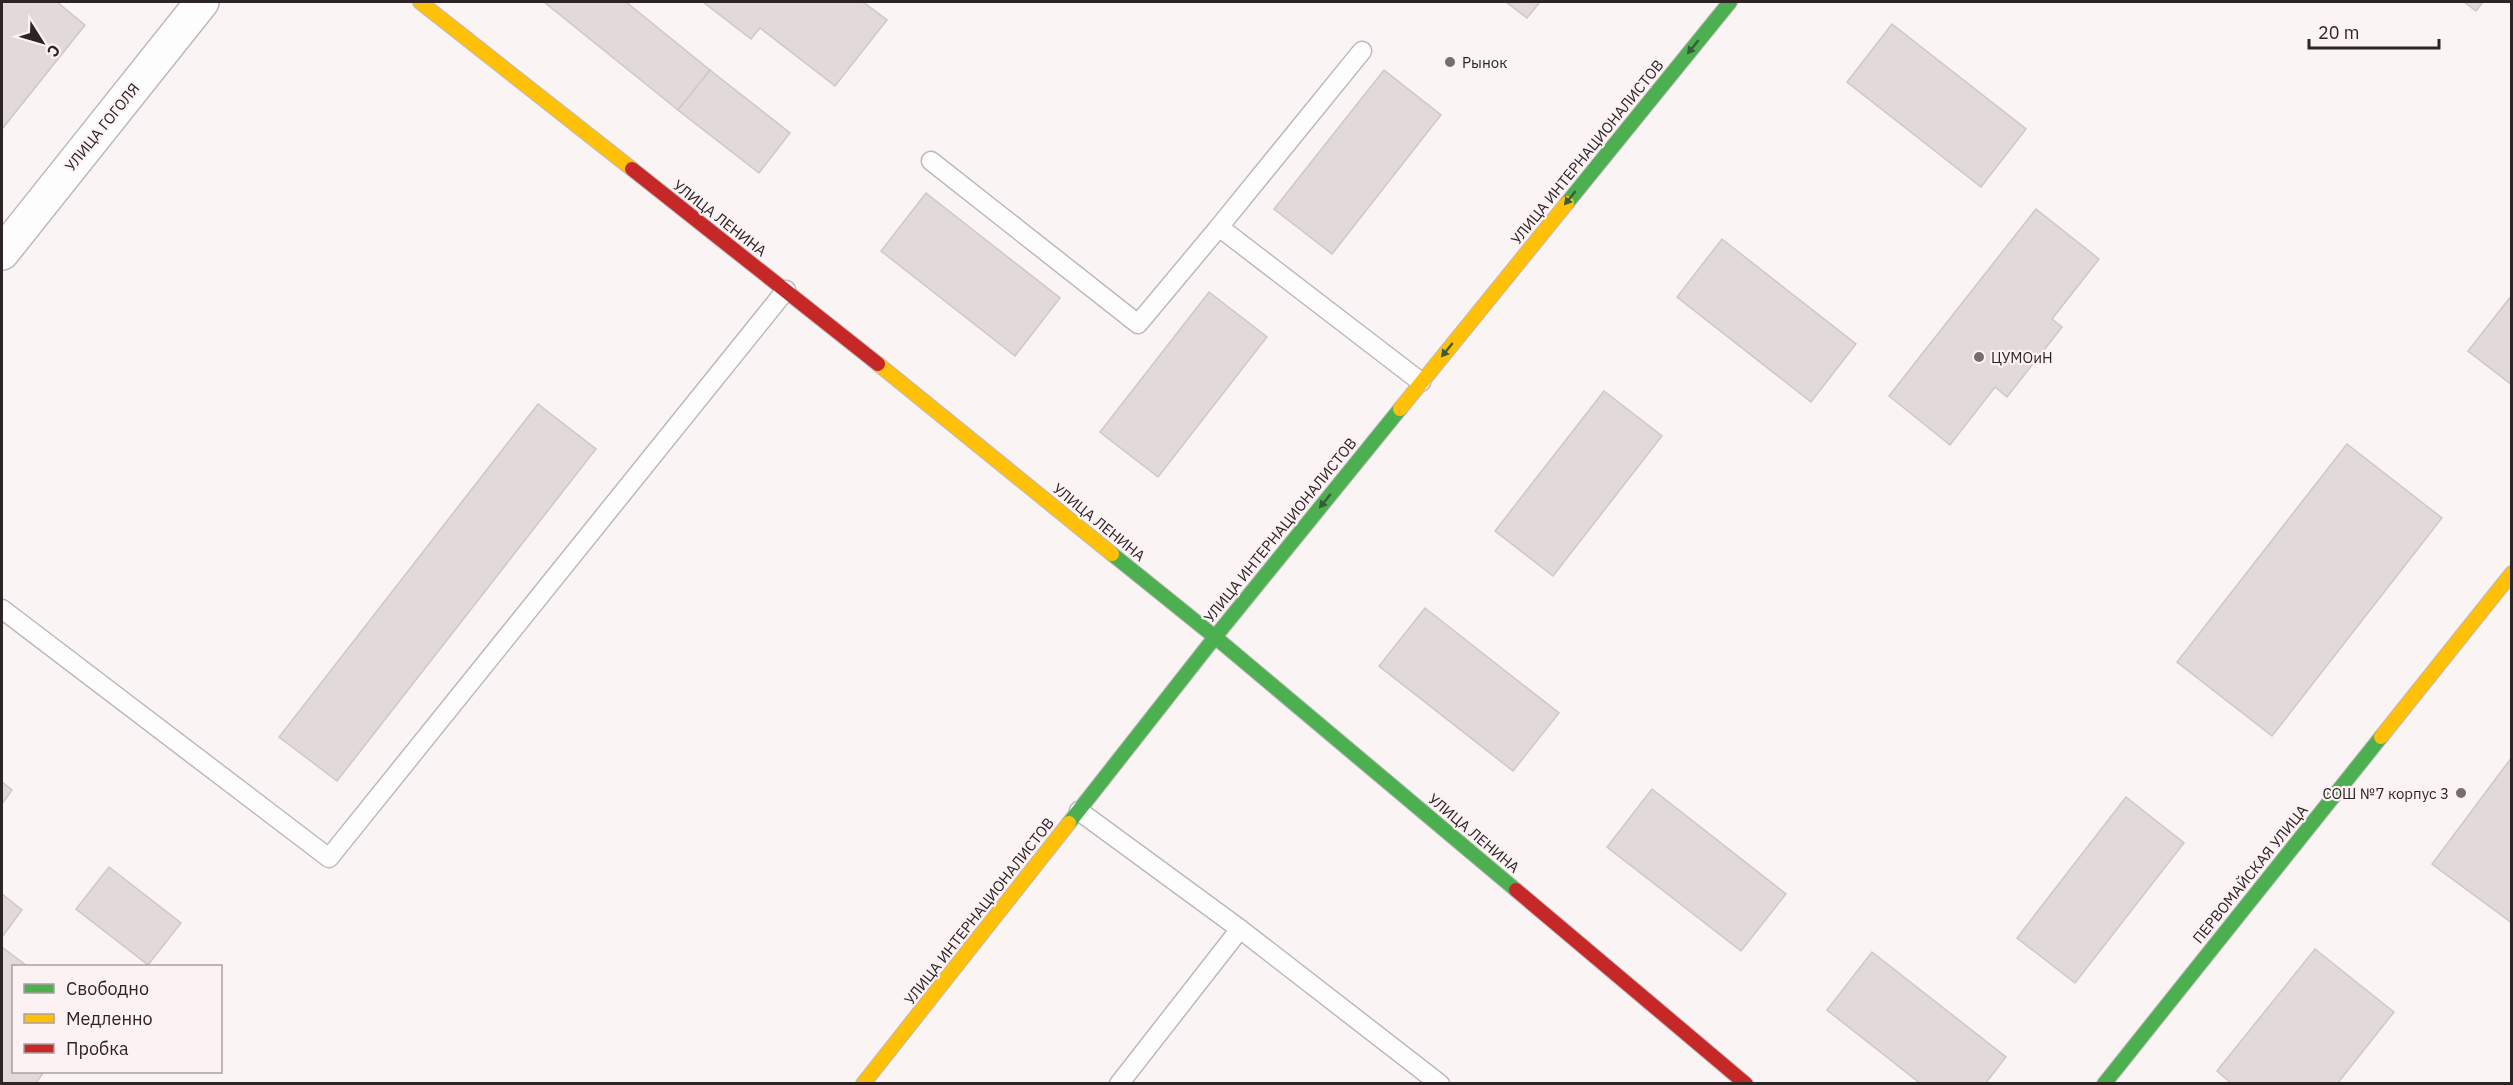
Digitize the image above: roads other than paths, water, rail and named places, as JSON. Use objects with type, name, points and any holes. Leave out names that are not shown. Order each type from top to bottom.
[{"type":"street","name":"УЛИЦА ГОГОЛЯ","points":[[2,254],[202,2]]},
{"type":"street","name":"УЛИЦА ЛЕНИНА","points":[[420,2],[786,290],[1215,637],[1746,1083]]},
{"type":"street","name":"УЛИЦА ИНТЕРНАЦИОНАЛИСТОВ","points":[[863,1083],[1215,637],[1730,2]]},
{"type":"street","name":"ПЕРВОМАЙСКАЯ УЛИЦА","points":[[2104,1083],[2511,573]]},
{"type":"lane","points":[[931,161],[1138,324],[1362,51]]},
{"type":"lane","points":[[1219,227],[1421,382]]},
{"type":"lane","points":[[2,609],[328,858],[786,290]]},
{"type":"lane","points":[[1079,811],[1240,929],[1440,1083]]},
{"type":"lane","points":[[1119,1083],[1240,929]]},
{"type":"place","name":"Рынок","points":[[1450,62]]},
{"type":"place","name":"ЦУМОиН","points":[[1979,357]]},
{"type":"place","name":"СОШ №7 корпус 3","points":[[2461,793]]}]
